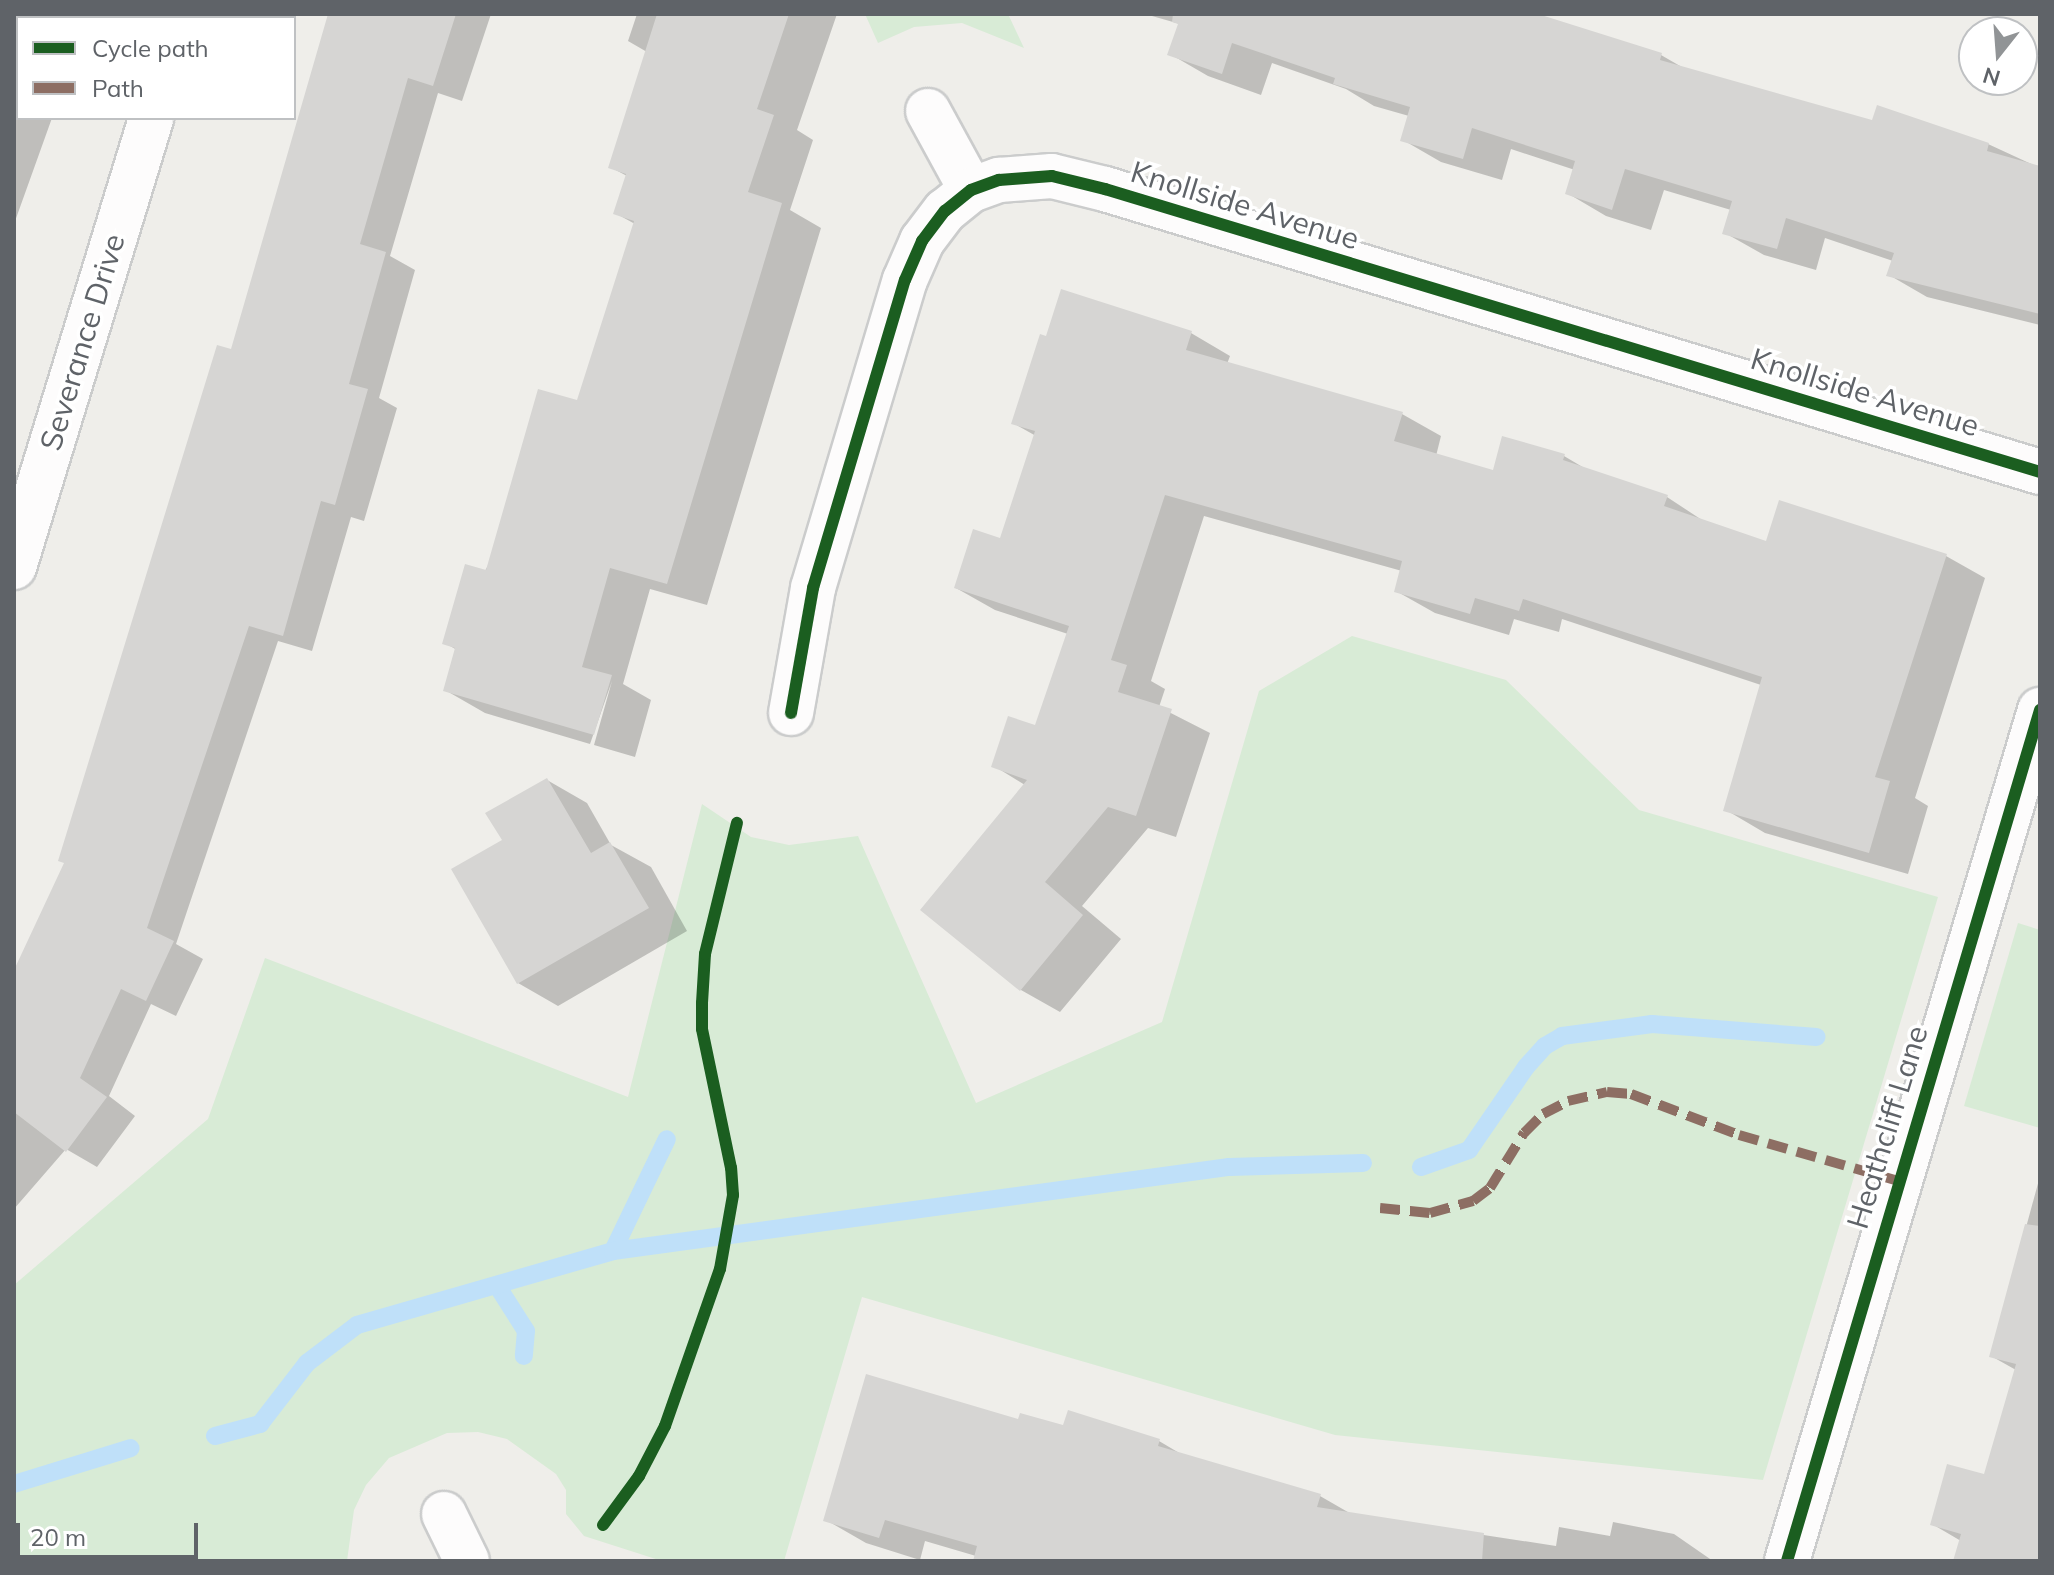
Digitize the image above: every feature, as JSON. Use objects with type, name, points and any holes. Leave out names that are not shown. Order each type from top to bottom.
[{"type":"street","points":[[791,713],[813,588],[905,280],[922,241],[971,190],[928,111]]},
{"type":"street","name":"Severance Drive","points":[[14,567],[150,120]]},
{"type":"street","name":"Knollside Avenue","points":[[971,190],[1025,176],[1052,176],[1105,189],[2040,472]]},
{"type":"street","name":"Heathcliff Lane","points":[[1787,1561],[2040,710]]},
{"type":"street","points":[[444,1514],[467,1561]]},
{"type":"green space","points":[[865,14],[1008,14],[1024,48],[962,23],[914,27],[878,43]]},
{"type":"green space","points":[[1352,636],[1506,680],[1639,810],[1938,897],[1763,1480],[1335,1435],[862,1297],[784,1561],[662,1561],[584,1536],[566,1514],[566,1490],[556,1474],[507,1439],[478,1432],[447,1433],[389,1458],[366,1485],[354,1510],[347,1561],[14,1561],[14,1285],[208,1119],[265,958],[628,1097],[702,804],[751,837],[789,845],[858,836],[976,1103],[1162,1022],[1259,691]]},
{"type":"green space","points":[[2018,923],[2040,930],[2040,1128],[1964,1106]]},
{"type":"building","points":[[328,14],[456,14],[433,86],[408,78],[360,244],[386,252],[349,384],[368,389],[335,505],[321,501],[283,636],[249,626],[147,928],[174,941],[146,1001],[121,989],[80,1078],[107,1097],[66,1152],[14,1112],[14,970],[64,863],[58,861],[217,345],[231,349]]},
{"type":"building","points":[[657,14],[789,14],[757,109],[774,115],[748,192],[782,203],[667,584],[610,568],[582,667],[612,675],[594,735],[443,691],[455,648],[442,644],[465,564],[486,570],[538,389],[577,400],[634,221],[613,214],[626,174],[608,168]]},
{"type":"building","points":[[1173,14],[1538,14],[1662,53],[1660,60],[1872,120],[1877,105],[1989,143],[1987,151],[2040,166],[2040,314],[1886,276],[1894,253],[1786,218],[1777,249],[1722,234],[1732,201],[1625,169],[1612,210],[1565,194],[1575,161],[1472,128],[1463,159],[1400,141],[1410,107],[1333,84],[1335,78],[1232,43],[1222,74],[1167,55],[1178,24],[1172,22]]},
{"type":"building","points":[[1061,289],[1192,331],[1186,350],[1403,412],[1394,441],[1493,470],[1502,436],[1565,454],[1563,460],[1668,495],[1664,506],[1766,541],[1779,500],[1947,554],[1875,777],[1890,781],[1869,853],[1723,811],[1762,677],[1523,599],[1519,611],[1475,598],[1470,614],[1394,592],[1402,561],[1165,495],[1111,660],[1127,665],[1118,692],[1172,709],[1136,816],[1108,807],[1045,882],[1083,915],[1020,991],[920,910],[1027,780],[991,767],[1008,716],[1035,725],[1069,626],[954,588],[973,529],[1000,538],[1035,431],[1011,424],[1040,334],[1046,336]]},
{"type":"building","points":[[547,778],[591,853],[610,842],[649,908],[517,984],[451,869],[502,840],[485,813]]},
{"type":"building","points":[[2025,1224],[2040,1226],[2040,1561],[1953,1561],[1961,1534],[1930,1525],[1947,1464],[1984,1474],[2016,1364],[1989,1357]]},
{"type":"building","points":[[866,1374],[1018,1419],[1020,1413],[1063,1425],[1068,1410],[1160,1439],[1158,1446],[1321,1494],[1317,1507],[1484,1533],[1482,1561],[973,1561],[977,1546],[885,1520],[879,1538],[823,1521]]},
{"type":"waterway","points":[[1421,1167],[1469,1150],[1526,1067],[1545,1046],[1562,1036],[1652,1024],[1816,1037]]},
{"type":"waterway","points":[[613,1251],[667,1139]]},
{"type":"waterway","points":[[215,1436],[260,1424],[307,1363],[357,1325],[613,1251],[1229,1167],[1363,1163]]},
{"type":"waterway","points":[[498,1287],[526,1331],[524,1356]]},
{"type":"waterway","points":[[14,1484],[131,1448]]},
{"type":"marked path","points":[[1380,1208],[1430,1213],[1473,1201],[1490,1188],[1524,1133],[1543,1114],[1568,1101],[1607,1092],[1631,1094],[1739,1135],[1898,1181]]},
{"type":"cycle path","points":[[791,713],[813,588],[905,280],[922,241],[945,211],[971,190],[999,180],[1052,176],[1105,189],[2040,472]]},
{"type":"cycle path","points":[[1787,1561],[2040,710]]},
{"type":"cycle path","points":[[603,1525],[639,1476],[665,1426],[720,1269],[733,1195],[731,1168],[702,1029],[702,1003],[705,954],[737,823]]}]
